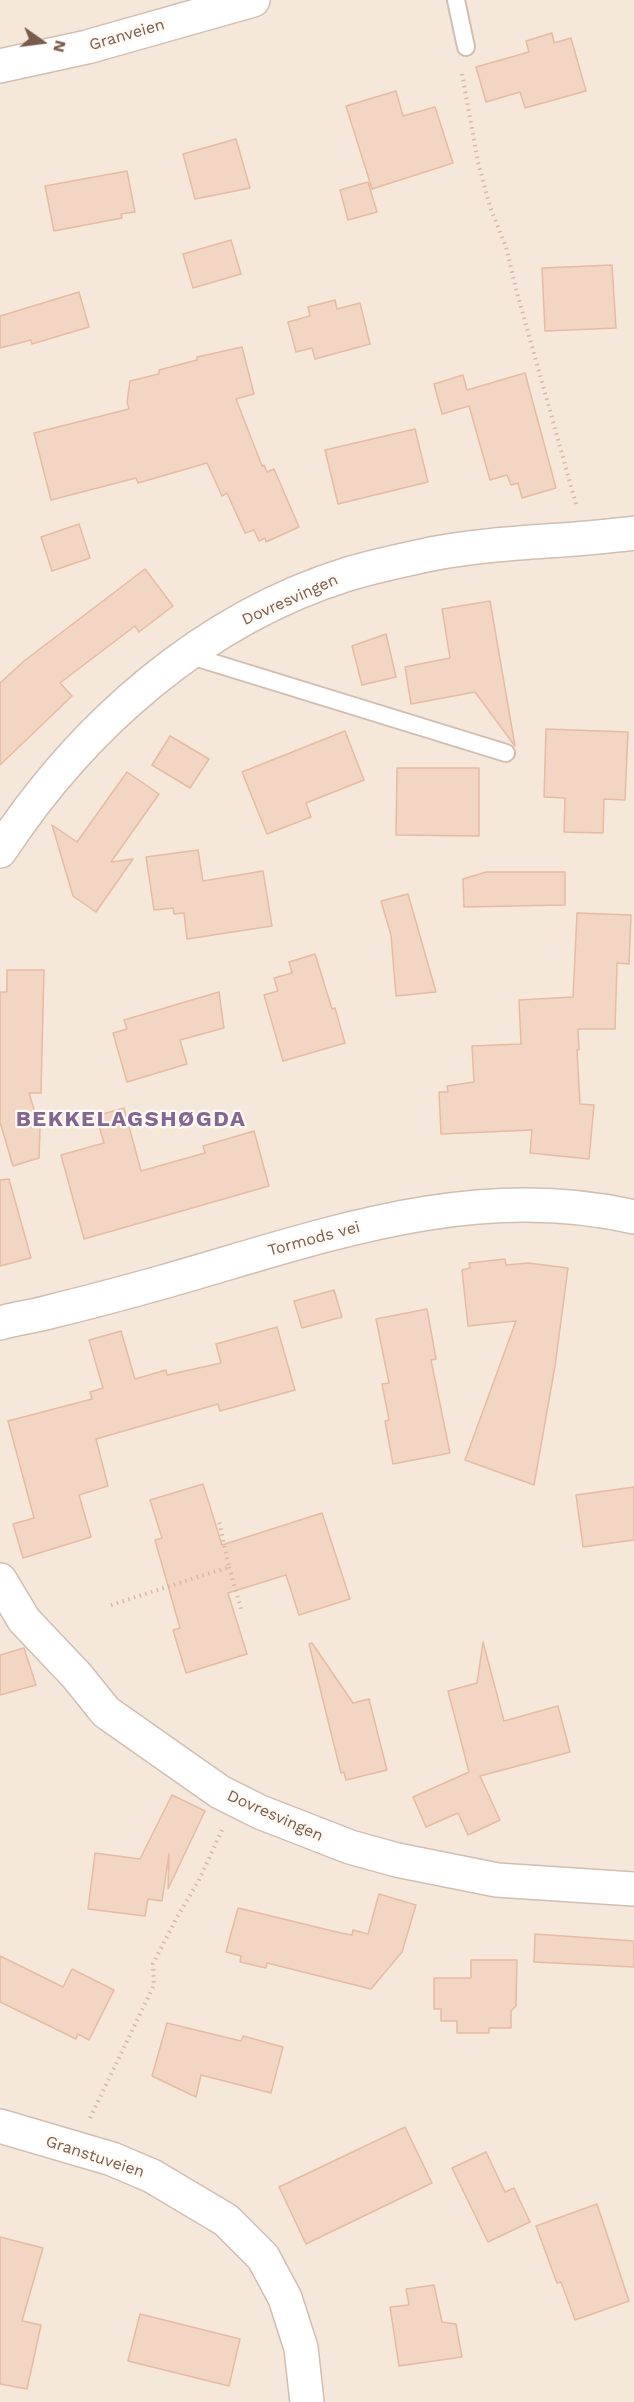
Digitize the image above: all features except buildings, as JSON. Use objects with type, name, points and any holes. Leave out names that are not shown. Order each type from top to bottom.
[{"type":"street","name":"Granveien","points":[[0,66],[87,47],[253,0]]},
{"type":"street","name":"Dovresvingen","points":[[0,851],[71,757],[109,717],[187,654],[265,608],[350,573],[432,554],[514,543],[586,539],[634,533]]},
{"type":"street","name":"Tormods vei","points":[[0,1323],[51,1312],[398,1217],[520,1204],[590,1208],[634,1218]]},
{"type":"street","name":"Dovresvingen","points":[[0,1580],[24,1620],[77,1676],[106,1712],[220,1792],[260,1812],[327,1839],[397,1860],[497,1880],[634,1889]]},
{"type":"street","name":"Granstuveien","points":[[0,2126],[112,2159],[152,2176],[226,2220],[263,2257],[285,2298],[302,2348],[307,2402]]},
{"type":"lane","points":[[456,0],[466,47]]},
{"type":"lane","points":[[187,654],[506,753]]},
{"type":"path","points":[[466,47],[462,54],[462,75],[478,162],[490,207],[506,247],[586,539]]},
{"type":"path","points":[[219,1521],[242,1612]]},
{"type":"path","points":[[111,1605],[229,1567]]},
{"type":"path","points":[[76,2150],[102,2090],[154,1985],[153,1964],[176,1918],[199,1880],[236,1799]]},
{"type":"shaded area","points":[[0,0],[634,0],[634,2402],[0,2402]]},
{"type":"district","name":"BEKKELAGSHØGDA","points":[[131,1120]]}]
